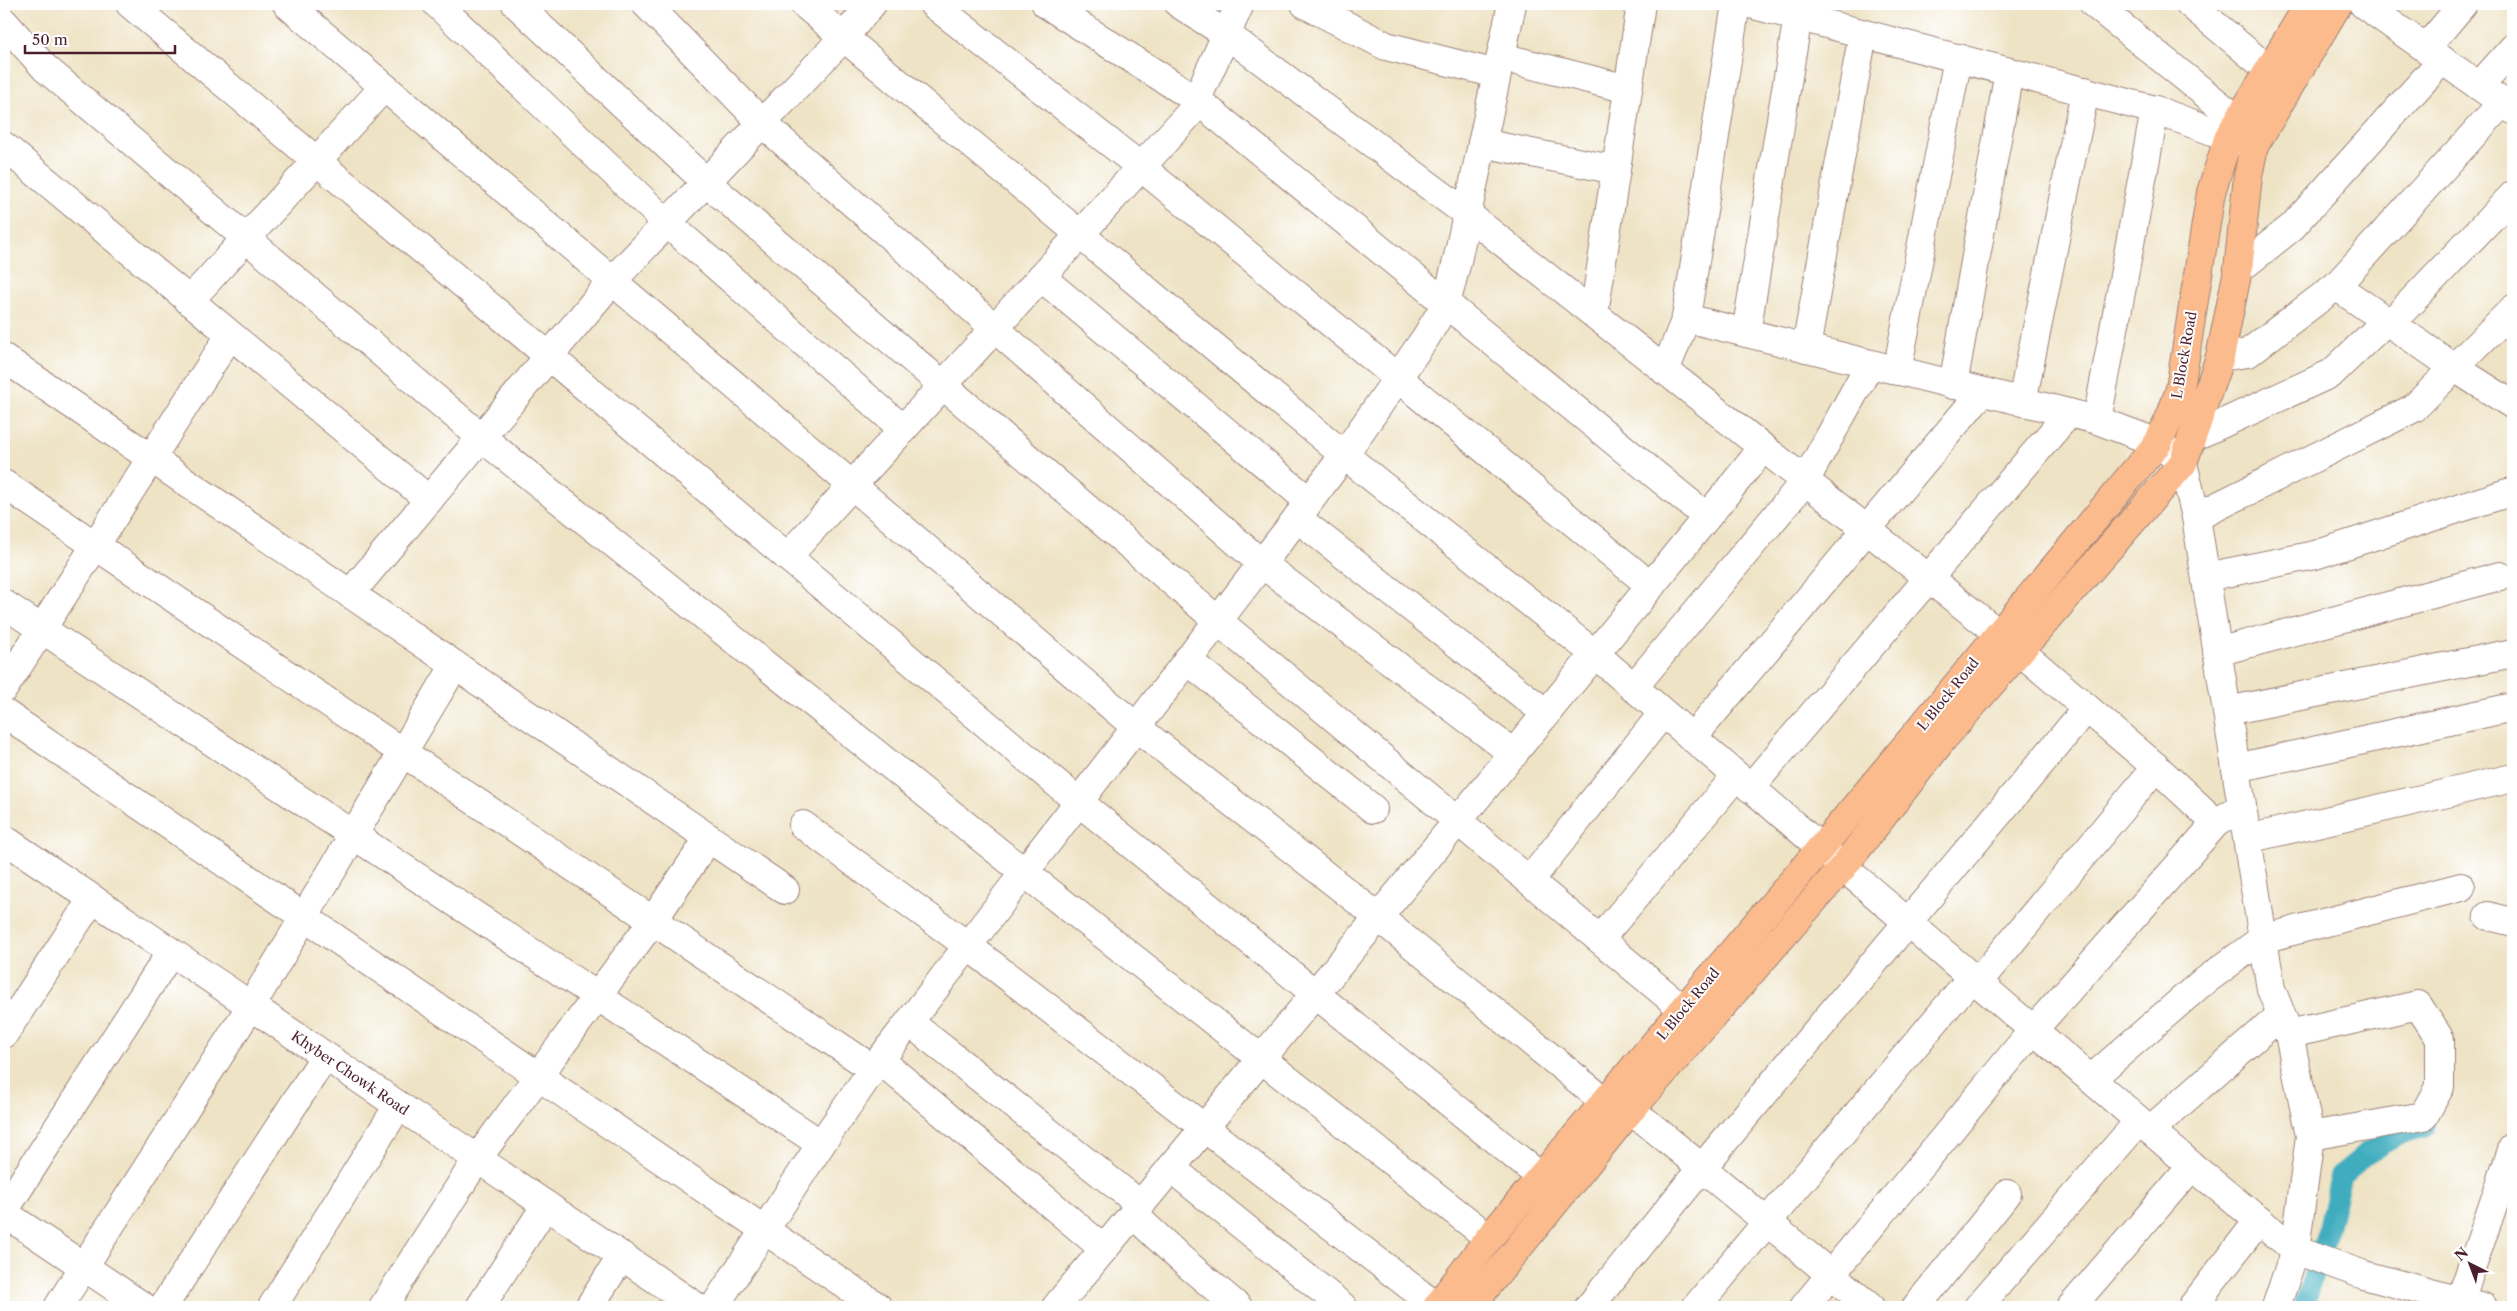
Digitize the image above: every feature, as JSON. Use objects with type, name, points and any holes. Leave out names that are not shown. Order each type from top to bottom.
[{"type":"main road","name":"L Block Road","points":[[1470,1307],[1617,1107],[1684,1008],[1820,849],[2158,443],[2180,389],[2211,192],[2233,128],[2309,4]]},
{"type":"main road","name":"L Block Road","points":[[1437,1307],[1489,1238],[1541,1177],[1617,1107],[1843,867],[1943,739],[2021,652],[2183,462],[2220,357],[2238,270],[2245,198],[2254,146],[2338,4]]},
{"type":"main road","points":[[2211,192],[2245,198]]},
{"type":"street","points":[[130,4],[1079,802],[1541,1177]]},
{"type":"street","points":[[287,4],[1136,727],[1617,1107],[1645,1121],[1870,1307]]},
{"type":"street","points":[[437,4],[667,223],[903,429]]},
{"type":"street","points":[[516,4],[706,182],[1218,620],[1684,1008]]},
{"type":"street","points":[[646,4],[762,123],[1261,564],[1514,754]]},
{"type":"street","points":[[804,4],[1344,455],[1596,655],[2192,1166],[2258,1220],[2301,1252],[2364,1275],[2466,1305],[2513,1147]]},
{"type":"street","points":[[350,594],[612,281],[843,38],[872,4]]},
{"type":"street","points":[[933,4],[1141,167],[1651,586]]},
{"type":"street","points":[[1046,4],[1197,100],[1707,517]]},
{"type":"street","points":[[1179,4],[1226,34],[1467,214],[1998,633]]},
{"type":"street","points":[[787,556],[1191,112],[1240,4]]},
{"type":"street","points":[[1305,4],[1386,46],[1628,89]]},
{"type":"street","points":[[700,1307],[764,1230],[876,1065],[1344,455],[1398,378],[1446,304],[1512,4]]},
{"type":"street","points":[[1594,314],[1641,4]]},
{"type":"street","points":[[1665,371],[1686,318],[1733,20],[1739,4]]},
{"type":"street","points":[[1750,4],[1816,14],[1863,34],[2085,92],[2233,128]]},
{"type":"street","points":[[2094,4],[2254,146]]},
{"type":"street","points":[[2190,4],[2269,70]]},
{"type":"street","points":[[2220,357],[2248,353],[2336,286],[2508,106],[2363,4]]},
{"type":"street","points":[[2238,270],[2292,227],[2434,54],[2463,4]]},
{"type":"street","points":[[1746,333],[1816,14]]},
{"type":"street","points":[[4,22],[45,68],[481,437],[1024,873],[1489,1238]]},
{"type":"street","points":[[1806,348],[1863,34]]},
{"type":"street","points":[[2479,86],[2513,48]]},
{"type":"street","points":[[1897,371],[1958,58]]},
{"type":"street","points":[[1953,385],[2008,72]]},
{"type":"street","points":[[188,300],[384,87]]},
{"type":"street","points":[[2022,402],[2085,92]]},
{"type":"street","points":[[2097,420],[2156,110]]},
{"type":"street","points":[[1482,143],[1616,170]]},
{"type":"street","points":[[4,146],[429,500]]},
{"type":"street","points":[[2193,437],[2332,373],[2388,323],[2513,195]]},
{"type":"street","points":[[1041,277],[1303,509],[1547,714]]},
{"type":"street","points":[[2336,286],[2388,323],[2513,405]]},
{"type":"street","points":[[2196,517],[2414,408],[2513,309]]},
{"type":"street","points":[[1686,318],[2097,420],[2158,443],[2183,462],[2196,517],[2270,990],[2285,1025],[2310,1136],[2301,1252],[2276,1307]]},
{"type":"street","points":[[4,688],[230,335]]},
{"type":"street","points":[[4,358],[785,890]]},
{"type":"street","points":[[1633,688],[1805,481],[1870,364]]},
{"type":"street","points":[[1692,738],[1982,392]]},
{"type":"street","points":[[1600,939],[1928,578],[2069,413]]},
{"type":"street","points":[[1056,1307],[1377,916],[1459,821],[1596,655],[1763,448]]},
{"type":"street","points":[[4,484],[652,922],[876,1065],[1104,1250]]},
{"type":"street","points":[[2206,578],[2315,554],[2507,493]]},
{"type":"street","points":[[2217,652],[2500,576]]},
{"type":"street","points":[[4,604],[353,837],[821,1144]]},
{"type":"street","points":[[2021,652],[2156,767],[2216,823]]},
{"type":"street","points":[[2227,711],[2513,653]]},
{"type":"street","points":[[1187,660],[1373,809]]},
{"type":"street","points":[[58,1307],[251,1006],[455,665]]},
{"type":"street","points":[[2236,768],[2513,707]]},
{"type":"street","points":[[1589,1307],[1701,1169],[2087,708]]},
{"type":"street","points":[[4,712],[878,1307]]},
{"type":"street","points":[[1530,880],[1663,713]]},
{"type":"street","points":[[1696,1307],[1766,1222],[2156,767]]},
{"type":"street","points":[[2247,840],[2513,778]]},
{"type":"street","points":[[1804,1307],[2034,1029],[2216,823],[2242,807]]},
{"type":"street","points":[[803,826],[968,946],[1437,1307]]},
{"type":"street","points":[[383,1307],[477,1159],[652,922],[709,838]]},
{"type":"street","name":"Khyber Chowk Road","points":[[8,850],[92,898],[398,1106],[700,1307]]},
{"type":"street","points":[[2091,1079],[2204,981],[2262,939],[2461,887]]},
{"type":"street","points":[[4,1034],[92,898]]},
{"type":"street","points":[[144,1307],[4,1212],[171,952]]},
{"type":"street","points":[[1978,1307],[2145,1126],[2285,1025],[2418,1005],[2440,1039],[2440,1087],[2424,1116],[2310,1136]]},
{"type":"street","points":[[909,1022],[1137,1210],[1180,1259],[1238,1307]]},
{"type":"street","points":[[163,1307],[325,1056]]},
{"type":"street","points":[[272,1307],[398,1106]]},
{"type":"street","points":[[2071,1307],[2192,1166]]},
{"type":"street","points":[[1171,1168],[1343,1307]]},
{"type":"street","points":[[1916,1307],[2007,1194]]},
{"type":"street","points":[[480,1307],[546,1205]]},
{"type":"street","points":[[2192,1307],[2258,1220]]},
{"type":"street","points":[[589,1307],[622,1256]]},
{"type":"waterway","points":[[2304,1307],[2329,1226],[2341,1175],[2367,1153],[2402,1133],[2425,1127]]}]
